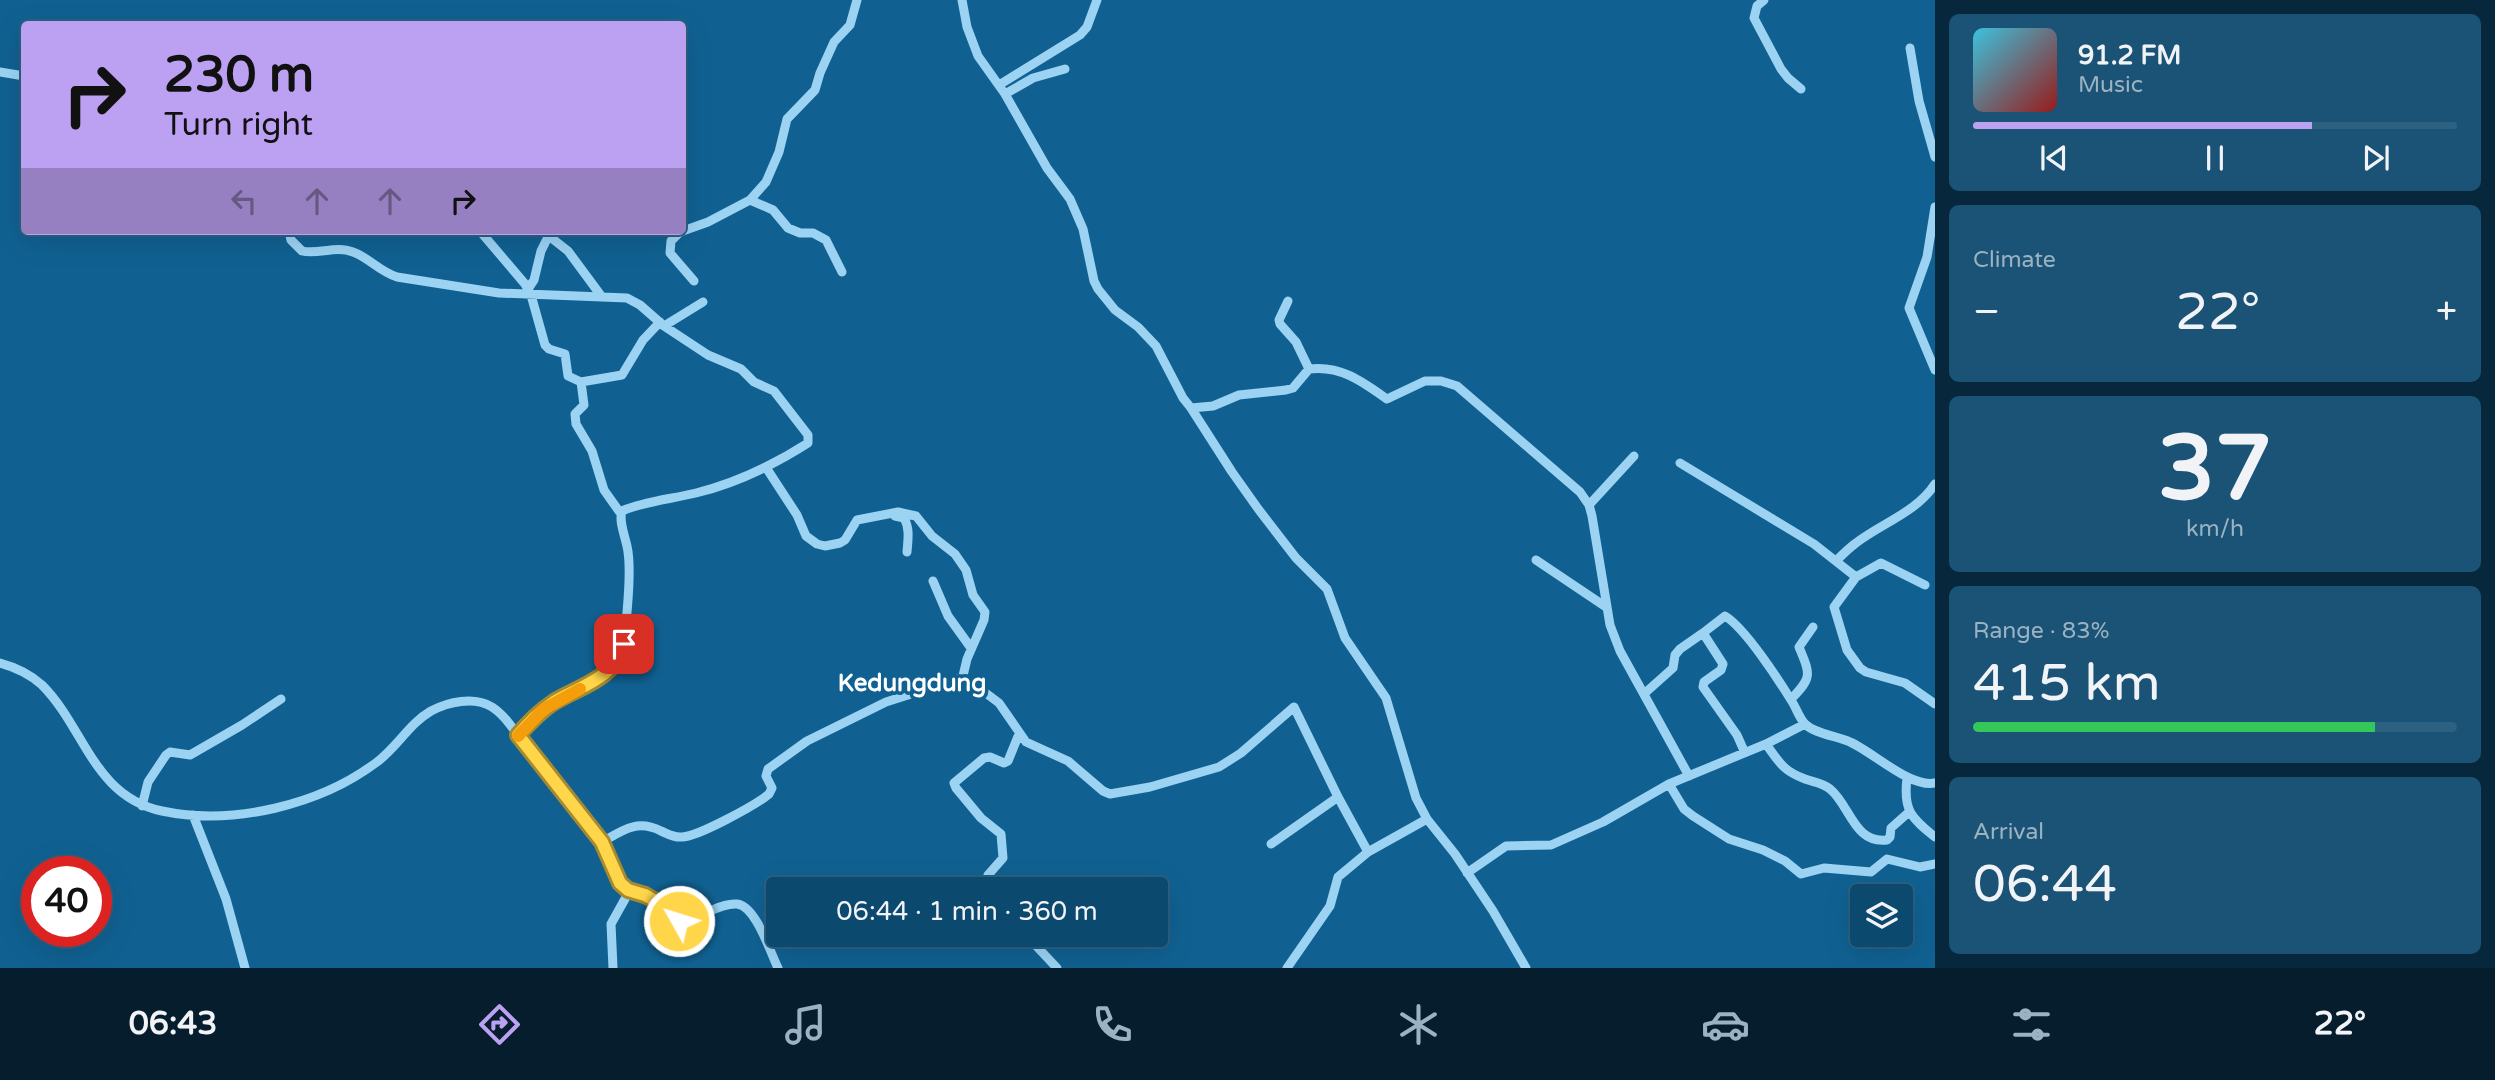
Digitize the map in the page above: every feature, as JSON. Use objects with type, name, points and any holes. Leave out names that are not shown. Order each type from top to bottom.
[{"type":"street","points":[[686,231],[750,200],[771,173],[788,119],[816,90],[820,73],[834,42],[850,25],[857,0]]},
{"type":"street","points":[[962,0],[967,27],[978,56],[1005,94],[1047,168],[1070,199],[1083,229],[1098,289],[1115,310],[1138,327],[1156,346],[1183,398],[1232,472],[1296,558],[1328,589],[1345,638],[1386,698],[1416,799],[1427,819],[1467,873],[1526,968]]},
{"type":"street","points":[[999,85],[1080,35],[1087,27],[1097,0]]},
{"type":"street","points":[[1764,0],[1756,6],[1754,18],[1781,69],[1787,78],[1801,89]]},
{"type":"street","points":[[1910,48],[1919,101],[1935,157]]},
{"type":"street","points":[[1005,94],[1033,78],[1065,69]]},
{"type":"street","points":[[0,72],[21,76]]},
{"type":"street","points":[[750,200],[773,210],[788,228],[800,233],[813,233],[826,240],[842,272]]},
{"type":"street","points":[[1935,207],[1927,257],[1909,308],[1935,370]]},
{"type":"street","points":[[290,235],[291,240],[302,251],[336,249],[354,252],[397,277],[499,293],[622,296],[632,300],[708,355],[741,369],[754,382],[774,391],[808,435],[808,443],[767,469],[697,493],[624,510],[621,514]]},
{"type":"street","points":[[484,235],[504,257],[529,292],[545,345],[565,354],[568,376],[581,382],[622,374],[643,340],[662,324],[703,302]]},
{"type":"street","points":[[529,292],[541,251],[549,235]]},
{"type":"street","points":[[552,235],[554,240],[568,251],[602,297]]},
{"type":"street","points":[[676,235],[669,248],[670,253],[694,281]]},
{"type":"street","points":[[1288,301],[1279,320],[1280,324],[1296,342],[1309,369]]},
{"type":"street","points":[[1191,408],[1213,406],[1239,395],[1293,388],[1309,369],[1323,368],[1345,372],[1387,400],[1425,382],[1457,386],[1580,492],[1589,505],[1610,625],[1620,651],[1689,776]]},
{"type":"street","points":[[518,735],[534,716],[554,702],[602,678],[617,662],[624,644],[629,567],[621,514],[607,496],[592,451],[576,424],[575,414],[584,405],[581,382]]},
{"type":"street","points":[[1589,505],[1634,456]]},
{"type":"street","points":[[1680,463],[1814,544],[1856,577]]},
{"type":"street","points":[[767,469],[797,515],[806,536],[817,544],[825,546],[841,543],[857,520],[903,512],[916,516],[932,536],[955,554],[966,569],[972,595],[985,612],[962,680]]},
{"type":"street","points":[[1836,561],[1857,542],[1919,501],[1935,484]]},
{"type":"street","points":[[888,514],[904,518],[908,532],[907,552]]},
{"type":"street","points":[[1536,560],[1606,607]]},
{"type":"street","points":[[1925,585],[1881,563],[1856,577],[1834,607],[1840,631],[1853,660],[1866,672],[1905,683],[1935,704]]},
{"type":"street","points":[[933,581],[948,616],[971,648]]},
{"type":"street","points":[[1645,693],[1673,668],[1675,654],[1725,616],[1759,654],[1805,724],[1852,743],[1907,778],[1926,784],[1935,783]]},
{"type":"street","points":[[1791,699],[1803,687],[1808,677],[1807,666],[1799,647],[1813,627]]},
{"type":"street","points":[[1703,634],[1723,664],[1721,670],[1704,682],[1703,687],[1737,735],[1745,752]]},
{"type":"street","points":[[0,663],[22,671],[42,685],[107,780],[142,806],[193,815],[248,815],[272,810],[324,791],[370,767],[429,712],[462,702],[488,705],[498,712],[518,735],[602,842],[620,883],[659,903],[679,921],[692,920],[702,913],[729,904],[740,904],[747,908],[754,918],[778,968]]},
{"type":"street","points":[[602,842],[636,824],[654,827],[679,838],[694,834],[769,794],[772,788],[766,776],[768,769],[807,741],[904,695],[953,680],[962,680],[999,702],[1026,742],[1068,761],[1110,794],[1123,793],[1219,767],[1241,753],[1294,707],[1368,852]]},
{"type":"street","points":[[142,806],[148,782],[166,755],[170,752],[190,755],[281,699]]},
{"type":"street","points":[[1467,873],[1506,846],[1551,845],[1614,816],[1669,784],[1766,744],[1805,724]]},
{"type":"street","points":[[989,877],[988,875],[1003,858],[1000,834],[981,818],[954,783],[984,758],[990,757],[1006,763],[1019,734]]},
{"type":"street","points":[[1766,744],[1785,770],[1831,789],[1848,816],[1869,837],[1887,840],[1893,825],[1909,812]]},
{"type":"street","points":[[1907,778],[1905,792],[1909,812],[1935,837]]},
{"type":"street","points":[[1669,784],[1684,809],[1693,816],[1729,839],[1786,861],[1801,874],[1824,869],[1871,872],[1887,859],[1920,867],[1935,864]]},
{"type":"street","points":[[1271,844],[1338,797]]},
{"type":"street","points":[[193,815],[226,899],[245,968]]},
{"type":"street","points":[[1287,968],[1330,906],[1338,877],[1368,852],[1427,819]]},
{"type":"street","points":[[613,968],[611,924],[630,890]]},
{"type":"street","points":[[1037,947],[1057,968]]},
{"type":"slow traffic","points":[[518,736],[534,716],[569,693],[580,689]]},
{"type":"district","name":"Kedungdung","points":[[912,683]]},
{"type":"route","points":[[624,644],[617,662],[602,678],[554,702],[534,716],[518,735],[602,842],[620,883],[628,890],[659,903],[679,921]]}]
